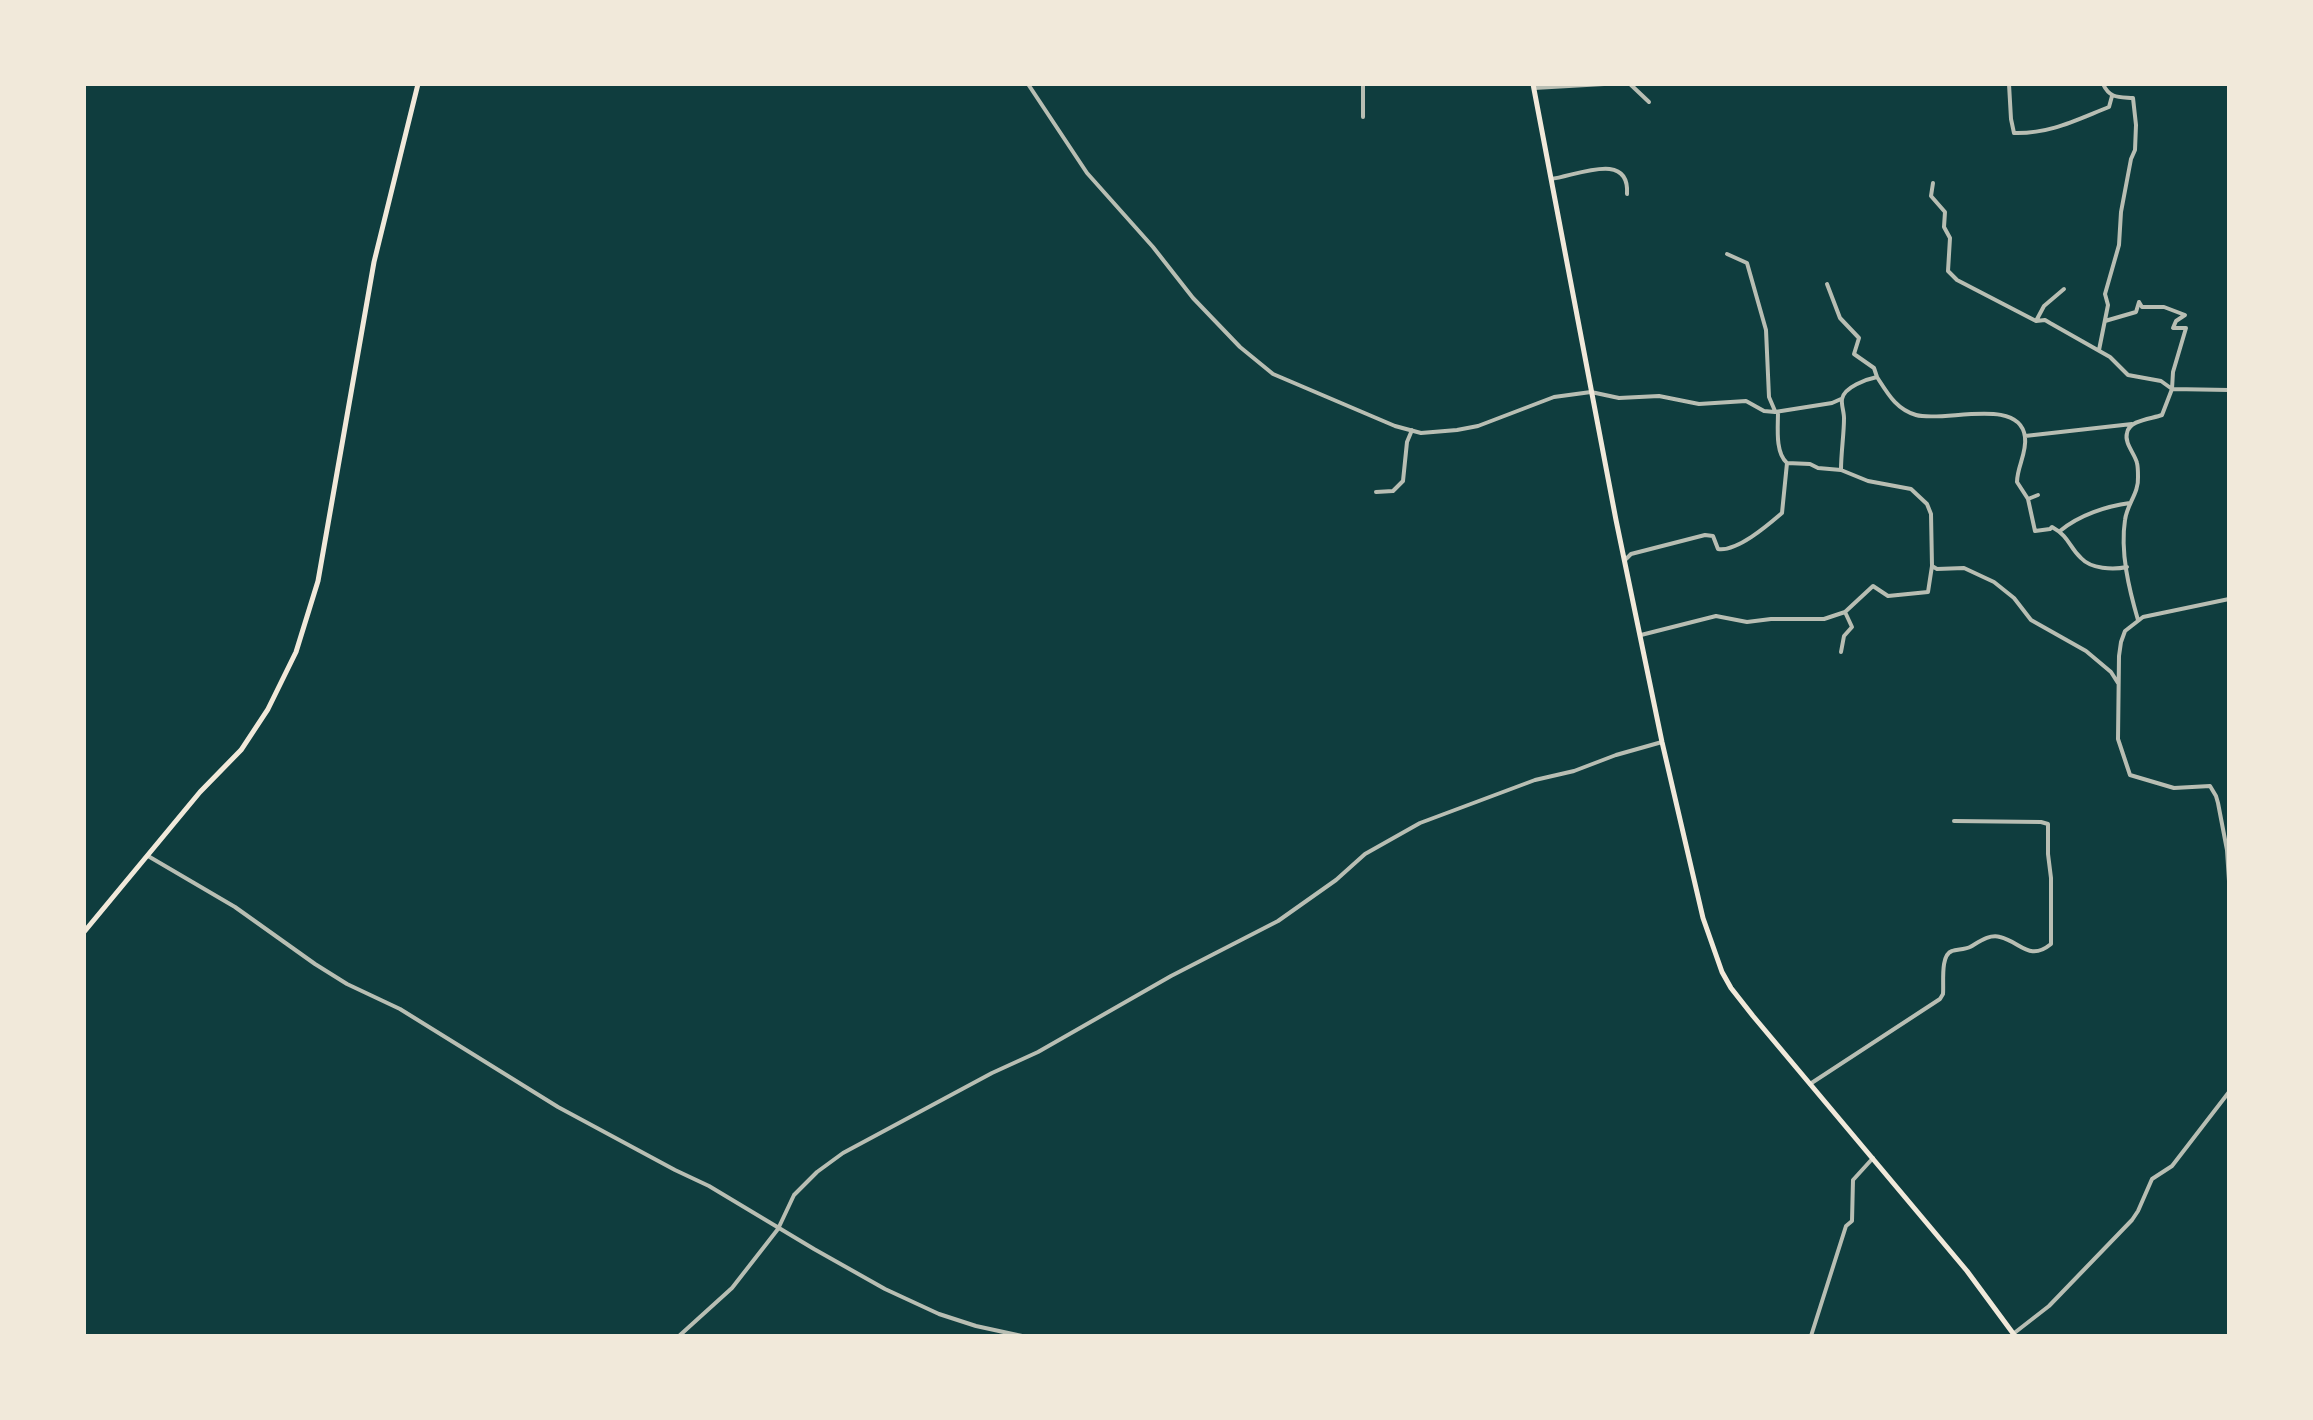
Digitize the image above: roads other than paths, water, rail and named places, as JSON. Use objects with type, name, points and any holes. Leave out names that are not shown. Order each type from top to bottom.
[{"type":"main road","points":[[84,932],[200,792],[241,750],[268,709],[296,652],[318,580],[374,262],[418,84]]},
{"type":"main road","points":[[1534,86],[1591,392],[1662,742],[1703,918],[1722,972],[1731,988],[1759,1024],[1967,1271],[2014,1335]]},
{"type":"street","points":[[1028,84],[1087,173],[1116,209],[1153,247],[1193,298],[1240,347],[1272,374],[1395,426],[1421,433],[1457,430],[1478,426],[1554,398],[1591,392],[1619,398],[1659,396],[1699,404],[1746,401],[1764,411],[1776,412],[1832,403],[1841,399],[1856,385],[1869,378],[1877,377]]},
{"type":"street","points":[[1363,84],[1363,117]]},
{"type":"street","points":[[1534,86],[1604,84]]},
{"type":"street","points":[[1630,84],[1649,102]]},
{"type":"street","points":[[2009,84],[2014,133],[2052,130],[2109,107],[2112,96]]},
{"type":"street","points":[[2099,350],[2108,305],[2105,294],[2119,245],[2121,212],[2131,159],[2135,150],[2136,125],[2133,98],[2112,96],[2108,94],[2103,84]]},
{"type":"street","points":[[1551,179],[1610,168],[1622,173],[1628,183],[1627,194]]},
{"type":"street","points":[[1933,183],[1931,196],[1945,212],[1944,227],[1950,238],[1948,271],[1965,285],[2036,321],[2045,320],[2110,357],[2128,375],[2161,381],[2172,389],[2229,390]]},
{"type":"street","points":[[1641,635],[1716,616],[1747,622],[1824,619],[1845,612],[1873,586],[1888,596],[1928,592],[1932,566],[1932,524],[1927,504],[1911,489],[1868,481],[1841,470],[1818,468],[1810,464],[1787,463],[1782,459],[1776,412],[1769,397],[1766,330],[1747,263],[1727,254]]},
{"type":"street","points":[[1827,284],[1840,318],[1858,338],[1854,354],[1874,368],[1891,400],[1906,411],[1918,416],[1936,418],[2000,414],[2019,422],[2025,436],[2024,455],[2017,482],[2028,499],[2034,531],[2052,527],[2060,531],[2081,559],[2099,567],[2127,567]]},
{"type":"street","points":[[2036,321],[2044,306],[2064,289]]},
{"type":"street","points":[[2025,436],[2132,424],[2162,415],[2172,389],[2173,372],[2186,328],[2173,328],[2176,321],[2185,315],[2164,307],[2142,307],[2139,302],[2136,312],[2105,321]]},
{"type":"street","points":[[1841,399],[1844,420],[1841,470]]},
{"type":"street","points":[[2132,424],[2126,436],[2137,463],[2138,488],[2130,503],[2124,525],[2127,567],[2138,620]]},
{"type":"street","points":[[1376,492],[1393,491],[1403,481],[1407,442],[1412,430]]},
{"type":"street","points":[[1625,560],[1631,554],[1698,536],[1713,536],[1718,549],[1724,550],[1750,538],[1782,513],[1787,463]]},
{"type":"street","points":[[2028,499],[2038,495]]},
{"type":"street","points":[[2060,531],[2073,522],[2107,508],[2130,503]]},
{"type":"street","points":[[1932,566],[1937,570],[1964,568],[1994,582],[2014,598],[2031,620],[2086,651],[2110,672],[2118,683]]},
{"type":"street","points":[[2229,599],[2143,617],[2126,631],[2121,642],[2118,739],[2130,775],[2174,788],[2210,786],[2217,796],[2227,850],[2229,881]]},
{"type":"street","points":[[1840,652],[1844,636],[1852,627],[1845,612]]},
{"type":"street","points":[[679,1336],[732,1288],[778,1229],[794,1195],[816,1172],[843,1154],[983,1078],[1038,1052],[1171,976],[1278,921],[1388,839],[1420,823],[1515,787],[1574,771],[1616,755],[1662,742]]},
{"type":"street","points":[[1810,1085],[1940,999],[1943,994],[1945,957],[1950,951],[1968,948],[1983,939],[1993,937],[2000,937],[2031,952],[2042,951],[2051,944],[2048,824],[1954,821]]},
{"type":"street","points":[[148,856],[235,907],[347,984],[400,1009],[558,1107],[709,1186],[750,1209],[778,1229],[885,1289],[939,1314],[976,1326],[1022,1336]]},
{"type":"street","points":[[2014,1335],[2049,1306],[2132,1220],[2152,1179],[2172,1166],[2229,1092]]},
{"type":"street","points":[[1812,1336],[1846,1226],[1852,1221],[1853,1180],[1873,1158]]}]
